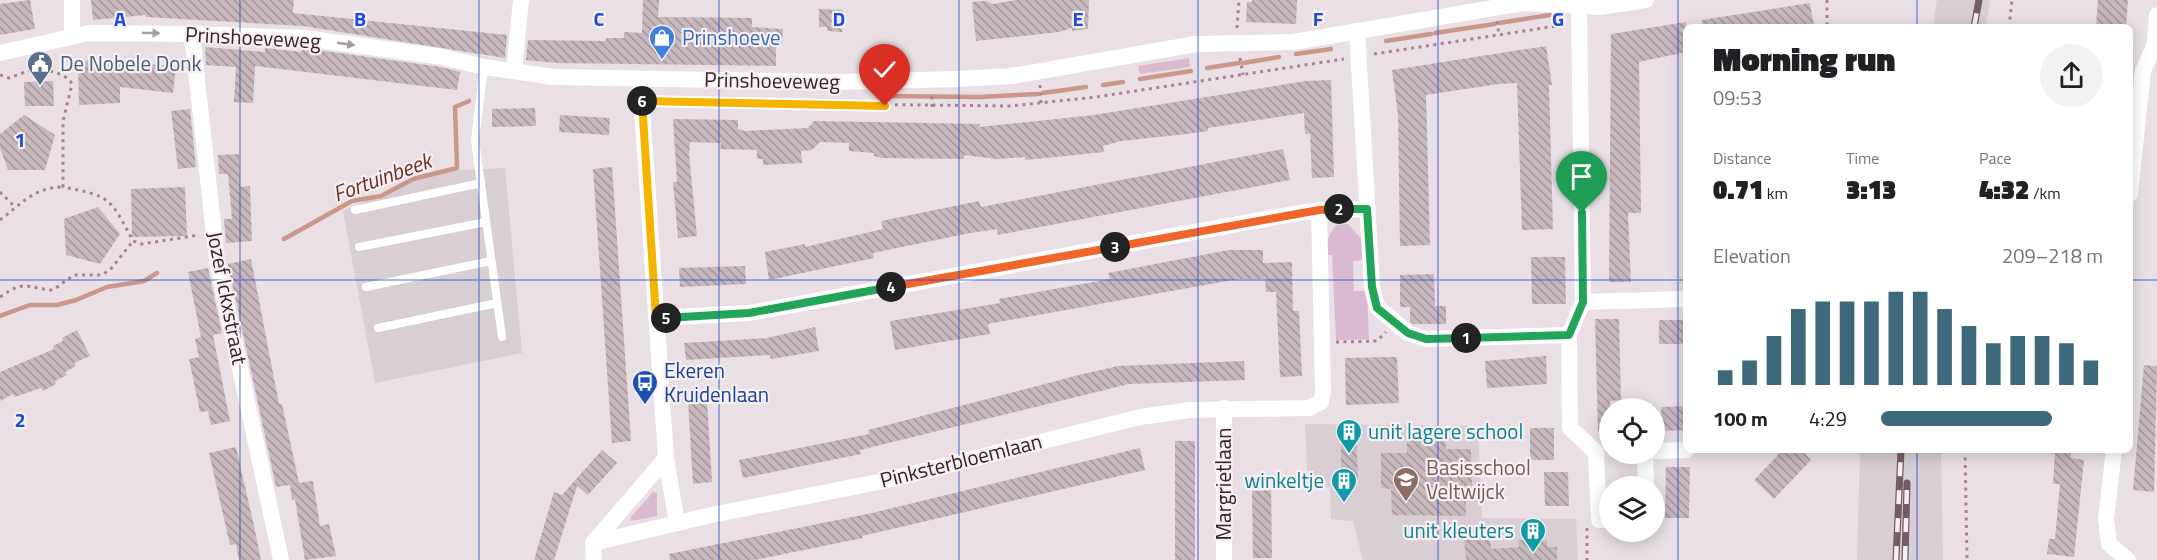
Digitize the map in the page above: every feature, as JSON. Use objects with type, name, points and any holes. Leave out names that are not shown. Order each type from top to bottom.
[{"type":"street","points":[[72,0],[72,36]]},
{"type":"street","points":[[514,71],[521,0]]},
{"type":"street","name":"Prinshoeveweg","points":[[0,53],[89,33],[192,34],[304,38],[443,57],[484,67],[554,77],[834,82],[986,78],[1164,48],[1238,51],[1294,42],[1358,44],[1522,3],[1580,14],[1600,7],[1646,0]]},
{"type":"street","points":[[1580,14],[1583,302],[1569,335],[1570,428],[1599,449]]},
{"type":"street","points":[[2133,165],[2143,70],[2155,44],[2157,15]]},
{"type":"street","name":"Jozef Ickxstraat","points":[[192,34],[217,261],[281,560]]},
{"type":"street","points":[[1358,44],[1372,287],[1377,308],[1408,333],[1426,339],[1569,335]]},
{"type":"street","points":[[640,79],[666,458],[677,523]]},
{"type":"street","points":[[656,318],[749,313],[1319,210],[1367,209]]},
{"type":"street","points":[[1319,210],[1322,342]]},
{"type":"street","points":[[1583,302],[1683,299]]},
{"type":"street","name":"Pinksterbloemlaan","points":[[594,552],[677,523],[883,481],[1140,417],[1224,408],[1309,408],[1321,402],[1323,392],[1322,342]]},
{"type":"street","name":"Margrietlaan","points":[[1224,408],[1224,560]]},
{"type":"street","points":[[1665,451],[1683,450]]},
{"type":"street","points":[[2114,453],[2106,519],[2109,544],[2128,560]]},
{"type":"street","points":[[594,552],[666,458]]},
{"type":"lane","points":[[484,67],[475,140],[501,337]]},
{"type":"lane","points":[[355,210],[481,183]]},
{"type":"lane","points":[[359,248],[486,222]]},
{"type":"lane","points":[[366,287],[491,261]]},
{"type":"lane","points":[[378,328],[497,303]]},
{"type":"path","points":[[1239,0],[1238,51],[1243,75]]},
{"type":"path","points":[[1827,0],[1827,24]]},
{"type":"path","points":[[2009,24],[2012,0]]},
{"type":"path","points":[[642,99],[656,102],[932,107],[1041,102],[1243,75],[1358,44],[1435,42],[1499,35],[1580,14]]},
{"type":"path","points":[[1498,29],[1499,35]]},
{"type":"path","points":[[34,46],[36,68]]},
{"type":"path","points":[[0,75],[9,78],[36,68],[54,72],[70,80],[72,84],[63,121],[63,187]]},
{"type":"path","points":[[1040,88],[1041,102]]},
{"type":"path","points":[[932,102],[932,107]]},
{"type":"path","points":[[0,220],[14,206],[51,187],[63,187],[103,196],[117,211],[133,241],[142,244],[214,234]]},
{"type":"path","points":[[0,192],[14,206]]},
{"type":"path","points":[[0,297],[13,287],[24,285],[53,290],[74,275],[101,275],[120,260],[133,241]]},
{"type":"path","points":[[1322,342],[1377,341],[1395,322]]},
{"type":"path","points":[[1965,453],[1967,560]]},
{"type":"path","points":[[1587,560],[1586,521],[1599,520]]},
{"type":"shaded area","points":[[1937,0],[1990,0],[1986,24],[1933,24]]},
{"type":"shaded area","points":[[1189,58],[1190,67],[1140,74],[1138,66]]},
{"type":"shaded area","points":[[505,168],[522,353],[375,383],[343,211],[428,175],[462,170]]},
{"type":"shaded area","points":[[1348,224],[1363,241],[1365,260],[1353,261],[1354,291],[1367,291],[1369,339],[1336,340],[1332,255],[1325,255],[1328,239],[1336,225]]},
{"type":"shaded area","name":"Basisschool Veltwijck","points":[[1305,424],[1478,426],[1482,518],[1576,519],[1578,560],[1363,560],[1353,521],[1331,519],[1330,487],[1308,486]]},
{"type":"shaded area","points":[[1860,453],[1941,453],[1943,560],[1857,560]]},
{"type":"shaded area","points":[[653,492],[657,493],[657,516],[631,521],[631,517]]},
{"type":"building","points":[[30,0],[35,29],[0,35],[0,4]]},
{"type":"building","points":[[91,0],[294,0],[293,13],[507,35],[505,58],[303,26],[146,17],[146,15],[93,20]]},
{"type":"building","points":[[643,0],[659,0],[658,17],[752,18],[752,27],[783,29],[782,44],[776,44],[776,66],[556,63],[526,60],[528,40],[606,41],[606,38],[624,38],[624,32],[642,33]]},
{"type":"building","points":[[1016,0],[1089,0],[1088,29],[1072,31],[1072,28],[1059,32],[976,41],[972,2],[986,1],[993,4]]},
{"type":"building","points":[[1252,0],[1297,0],[1296,24],[1246,22],[1247,2],[1252,2]]},
{"type":"building","points":[[2098,0],[2128,0],[2126,24],[2096,24]]},
{"type":"building","points":[[1810,3],[1814,24],[1702,24],[1702,20]]},
{"type":"building","points":[[819,9],[843,10],[842,32],[827,31],[827,27],[819,27]]},
{"type":"building","points":[[1686,22],[1683,24],[1683,53],[1639,62],[1641,213],[1628,213],[1631,282],[1609,282],[1611,34]]},
{"type":"building","points":[[1546,46],[1552,85],[1549,85],[1553,229],[1522,230],[1517,83],[1498,84],[1426,95],[1430,245],[1400,246],[1398,115],[1392,70]]},
{"type":"building","points":[[205,47],[265,52],[265,48],[301,52],[303,48],[441,67],[460,72],[457,90],[255,66],[253,103],[234,102],[236,67],[206,65]]},
{"type":"building","points":[[116,60],[176,67],[173,93],[120,87],[120,103],[79,105],[78,61]]},
{"type":"building","points":[[1331,80],[1334,177],[1312,178],[1310,134],[1305,134],[1304,113],[1208,128],[1208,131],[1121,141],[1103,146],[1104,152],[1025,160],[1025,157],[997,159],[964,155],[964,159],[882,158],[874,156],[874,153],[849,151],[849,143],[820,142],[812,150],[801,151],[802,163],[763,165],[763,159],[757,159],[757,150],[720,149],[721,143],[690,142],[689,154],[697,236],[678,238],[673,182],[677,182],[673,119],[738,120],[738,129],[745,131],[808,128],[814,121],[980,124],[979,127],[1094,115],[1306,81]]},
{"type":"building","points":[[53,81],[54,106],[25,106],[24,82]]},
{"type":"building","points":[[535,108],[536,126],[492,127],[492,109]]},
{"type":"building","points":[[190,109],[196,167],[178,169],[171,111]]},
{"type":"building","points":[[24,115],[55,135],[45,170],[8,170],[0,148],[0,134]]},
{"type":"building","points":[[560,115],[610,118],[609,135],[559,132]]},
{"type":"building","points":[[1283,149],[1290,180],[998,235],[997,229],[970,233],[873,253],[874,258],[769,280],[765,252],[805,244],[805,247],[883,229],[881,221],[979,201],[981,207]]},
{"type":"building","points":[[239,154],[240,187],[250,186],[252,241],[226,243],[224,219],[232,219],[228,174],[219,174],[218,155]]},
{"type":"building","points":[[612,167],[631,441],[612,443],[593,169]]},
{"type":"building","points":[[185,187],[187,236],[132,237],[131,189]]},
{"type":"building","points":[[98,207],[120,234],[100,264],[66,255],[64,219]]},
{"type":"building","points":[[1229,250],[1263,250],[1263,263],[1292,262],[1293,311],[1299,311],[1302,376],[1280,377],[1276,292],[1266,292],[1265,279],[1238,279],[988,324],[990,334],[895,350],[890,321],[1000,303],[999,299],[1110,279],[1108,273]]},
{"type":"building","points":[[1531,257],[1565,257],[1566,304],[1532,304]]},
{"type":"building","points":[[251,259],[279,404],[282,404],[299,483],[313,481],[320,526],[329,524],[336,556],[305,560],[295,499],[292,500],[290,485],[276,487],[228,264]]},
{"type":"building","points":[[745,266],[746,284],[680,287],[679,268]]},
{"type":"building","points":[[208,268],[222,333],[213,335],[230,421],[211,425],[208,411],[200,412],[189,359],[199,357],[195,339],[201,337],[188,272]]},
{"type":"building","points":[[1434,274],[1435,306],[1446,306],[1446,324],[1413,324],[1410,321],[1410,307],[1400,307],[1400,275]]},
{"type":"building","points":[[1595,319],[1619,319],[1621,398],[1599,398],[1598,432]]},
{"type":"building","points":[[1659,320],[1683,320],[1683,344],[1659,344]]},
{"type":"building","points":[[815,327],[819,351],[771,359],[770,355],[686,360],[684,343],[767,338]]},
{"type":"building","points":[[77,330],[90,356],[74,363],[76,366],[65,372],[67,375],[43,391],[41,388],[15,397],[13,394],[0,401],[0,372],[54,349],[53,346],[63,341],[62,338]]},
{"type":"building","points":[[1546,356],[1547,384],[1487,388],[1485,361]]},
{"type":"building","points":[[1397,357],[1399,403],[1346,405],[1345,358]]},
{"type":"building","points":[[1244,361],[1245,380],[1129,384],[860,450],[861,454],[743,478],[739,460],[869,434],[868,430],[1118,366]]},
{"type":"building","points":[[2144,365],[2157,366],[2154,492],[2133,490]]},
{"type":"building","points":[[707,400],[712,482],[693,484],[688,401]]},
{"type":"building","points":[[1683,406],[1683,430],[1665,431],[1665,407]]},
{"type":"building","points":[[1530,428],[1554,428],[1554,460],[1530,460]]},
{"type":"building","name":"unit lagere school","points":[[1341,432],[1356,432],[1358,480],[1341,479]]},
{"type":"building","points":[[1407,438],[1445,438],[1446,449],[1471,449],[1472,487],[1466,486],[1466,516],[1392,515],[1391,489],[1381,488],[1381,453],[1407,453]]},
{"type":"building","points":[[1175,441],[1195,441],[1195,560],[1175,560]]},
{"type":"building","points":[[236,447],[261,560],[239,560],[236,544],[230,545],[209,453]]},
{"type":"building","points":[[1140,448],[1145,470],[862,536],[863,538],[755,560],[670,560],[669,554],[872,513]]},
{"type":"building","points":[[602,450],[617,463],[588,495],[577,486],[554,560],[534,560],[554,492],[562,495]]},
{"type":"building","points":[[1780,453],[1804,453],[1811,460],[1774,499],[1754,480]]},
{"type":"building","points":[[2055,453],[2071,453],[2071,458],[2084,460],[2074,557],[2047,554],[2049,539],[2055,539],[2060,484],[2053,484]]},
{"type":"building","points":[[1666,467],[1690,467],[1689,518],[1665,518]]},
{"type":"building","points":[[1544,472],[1568,472],[1569,506],[1545,506]]},
{"type":"building","points":[[1271,490],[1272,558],[1253,558],[1252,491]]},
{"type":"building","points":[[1482,529],[1483,538],[1490,538],[1491,549],[1519,547],[1518,540],[1547,540],[1547,547],[1557,547],[1557,560],[1466,560],[1463,530]]},
{"type":"waterway","name":"Fortuinbeek","points":[[1499,23],[1550,15]]},
{"type":"waterway","name":"Fortuinbeek","points":[[1435,33],[1495,24]]},
{"type":"waterway","name":"Fortuinbeek","points":[[1386,41],[1431,34]]},
{"type":"waterway","name":"Fortuinbeek","points":[[1296,54],[1331,49]]},
{"type":"waterway","name":"Fortuinbeek","points":[[1243,63],[1279,57]]},
{"type":"waterway","name":"Fortuinbeek","points":[[1207,68],[1239,63]]},
{"type":"waterway","name":"Fortuinbeek","points":[[1140,79],[1191,71]]},
{"type":"waterway","name":"Fortuinbeek","points":[[1103,85],[1123,82]]},
{"type":"waterway","name":"Fortuinbeek","points":[[1043,93],[1086,87]]},
{"type":"waterway","name":"Fortuinbeek","points":[[886,96],[979,97],[1038,94]]},
{"type":"waterway","name":"Fortuinbeek","points":[[284,239],[352,201],[381,196],[413,179],[457,168],[455,107],[469,101]]},
{"type":"waterway","name":"Fortuinbeek","points":[[0,316],[30,305],[57,305],[76,300],[107,287],[144,281],[157,273]]},
{"type":"railway","points":[[1975,24],[1979,0]]},
{"type":"railway","points":[[1896,560],[1901,453]]},
{"type":"railway","points":[[1905,560],[1907,483]]},
{"type":"place","name":"Prinshoeve","points":[[662,61]]},
{"type":"place","name":"De Nobele Donk","points":[[40,87]]},
{"type":"place","name":"Ekeren Kruidenlaan","points":[[645,406]]},
{"type":"place","name":"unit lagere school","points":[[1349,455]]},
{"type":"place","name":"Basisschool Veltwijck","points":[[1406,503]]},
{"type":"place","name":"winkeltje","points":[[1344,504]]},
{"type":"place","name":"unit kleuters","points":[[1533,554]]},
{"type":"route","points":[[885,106],[656,102],[642,99],[656,318],[749,313],[1319,210],[1367,209],[1372,287],[1377,308],[1408,333],[1426,339],[1569,335],[1583,302],[1582,213]]}]
